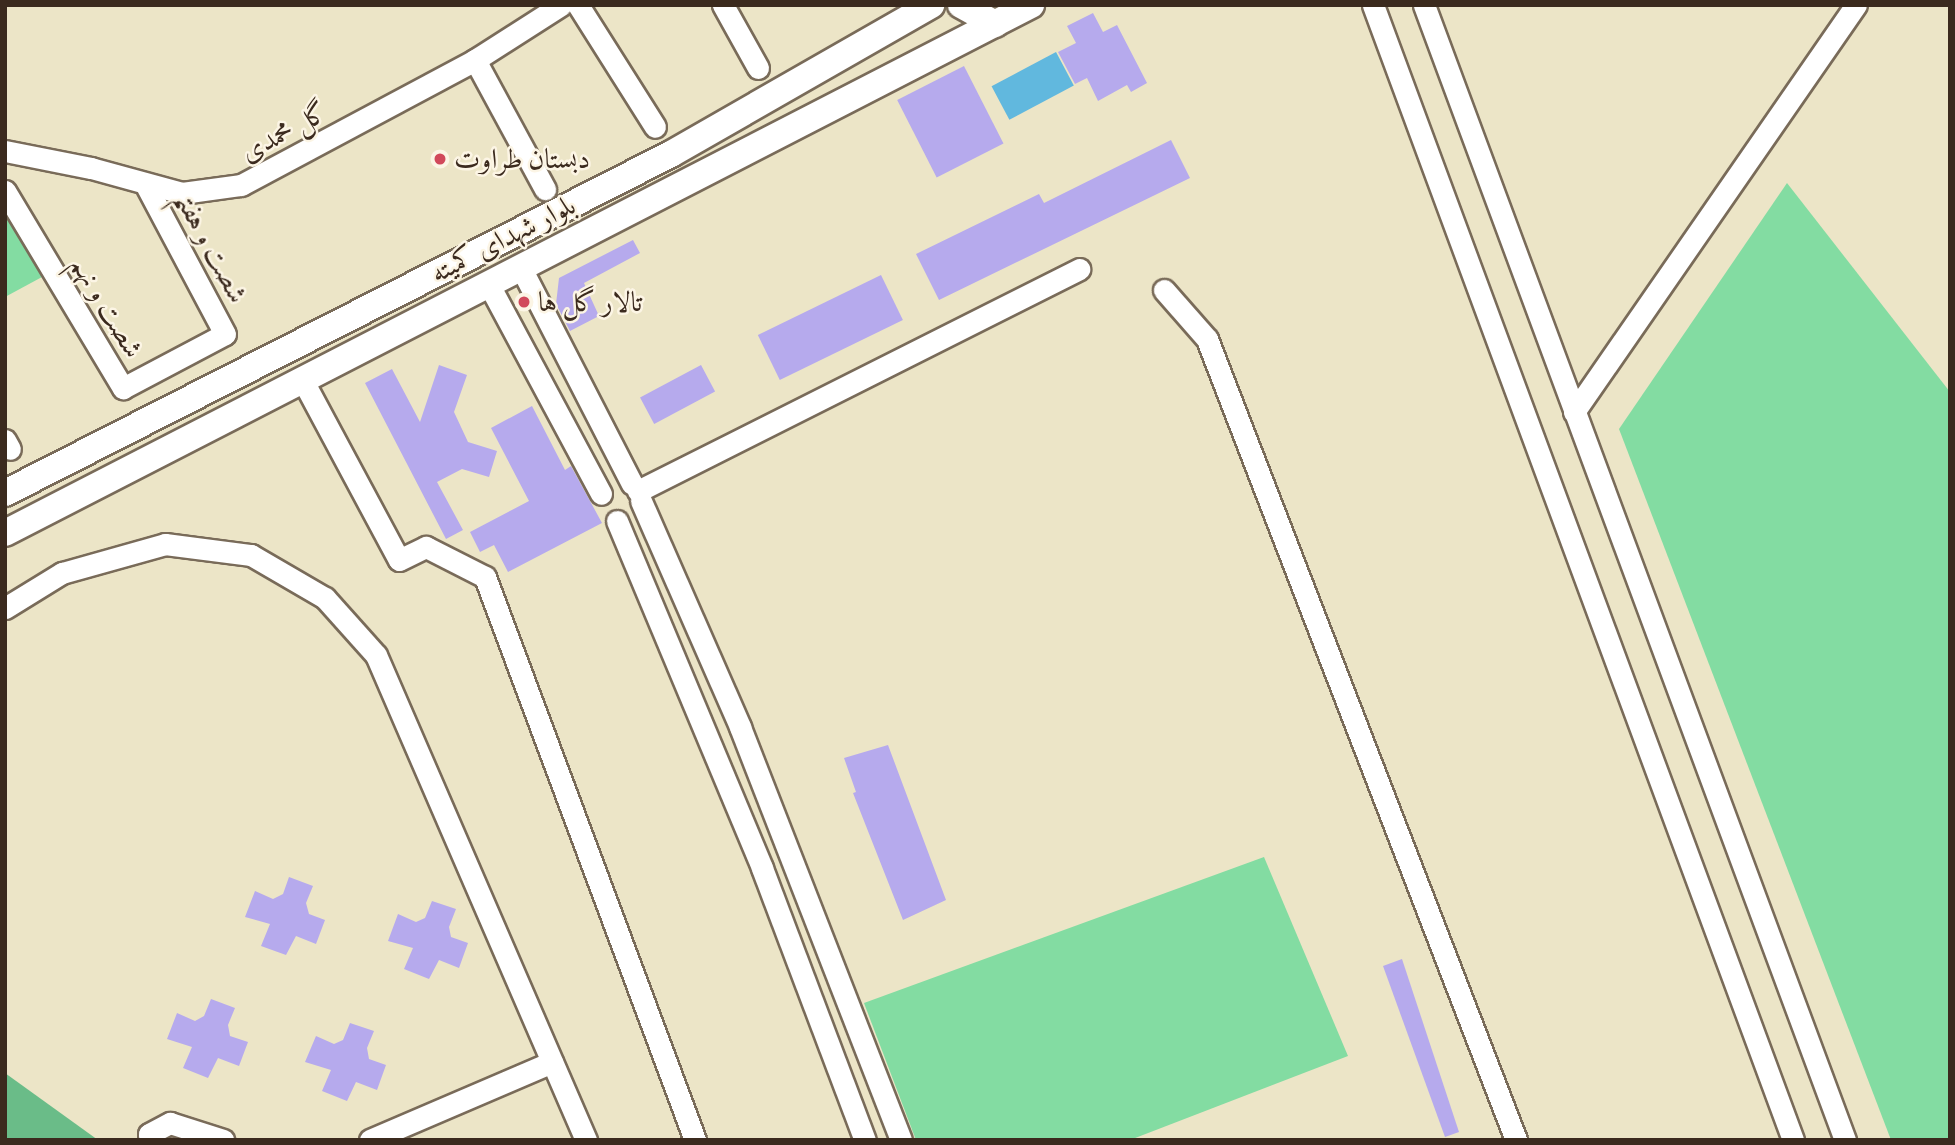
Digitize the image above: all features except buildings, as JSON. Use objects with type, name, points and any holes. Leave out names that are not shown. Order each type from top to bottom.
[{"type":"main road","points":[[876,36],[905,5]]},
{"type":"main road","name":"بلوار شهدای کمیته","points":[[5,493],[671,153],[931,5]]},
{"type":"main road","points":[[961,5],[995,15]]},
{"type":"main road","name":"بلوار شهدای کمیته","points":[[5,533],[488,283],[995,15],[1031,5]]},
{"type":"street","name":"گل محمدی","points":[[5,151],[91,168],[147,187],[182,193],[241,185],[475,60],[561,5]]},
{"type":"street","points":[[578,5],[655,127]]},
{"type":"street","points":[[723,5],[758,68]]},
{"type":"street","points":[[1373,5],[1793,1140]]},
{"type":"street","points":[[1424,5],[1845,1140]]},
{"type":"street","points":[[1574,411],[1856,5]]},
{"type":"street","points":[[475,60],[545,189]]},
{"type":"street","name":"شصت و هفتم","points":[[147,187],[225,334]]},
{"type":"street","name":"شصت و نهم","points":[[5,191],[123,388],[225,334]]},
{"type":"street","points":[[520,266],[637,492],[797,871],[901,1140]]},
{"type":"street","points":[[637,492],[1079,268]]},
{"type":"street","points":[[488,283],[601,494],[605,514],[617,521],[767,881],[864,1140]]},
{"type":"street","points":[[1164,290],[1207,339],[1516,1140]]},
{"type":"street","points":[[302,379],[400,560],[426,547],[485,577],[695,1140]]},
{"type":"street","points":[[601,494],[614,481],[637,492]]},
{"type":"street","points":[[617,521],[631,519],[637,492]]},
{"type":"street","points":[[5,608],[62,572],[165,544],[251,555],[324,597],[376,656],[586,1140]]},
{"type":"street","points":[[767,881],[797,871]]},
{"type":"street","points":[[370,1140],[552,1062]]},
{"type":"street","points":[[150,1140],[149,1135],[170,1123],[223,1140]]},
{"type":"green space","points":[[1787,183],[1950,392],[1950,1140],[1891,1140],[1619,429]]},
{"type":"green space","points":[[5,210],[42,277],[5,297]]},
{"type":"green space","points":[[1264,857],[1348,1056],[1130,1140],[916,1140],[864,1003]]},
{"type":"green space","points":[[5,1073],[98,1140],[5,1140]]},
{"type":"water","points":[[1056,52],[1074,86],[1009,120],[992,86]]},
{"type":"place","name":"دبستان طراوت","points":[[440,159]]},
{"type":"place","name":"تالار گل ها","points":[[524,302]]}]
